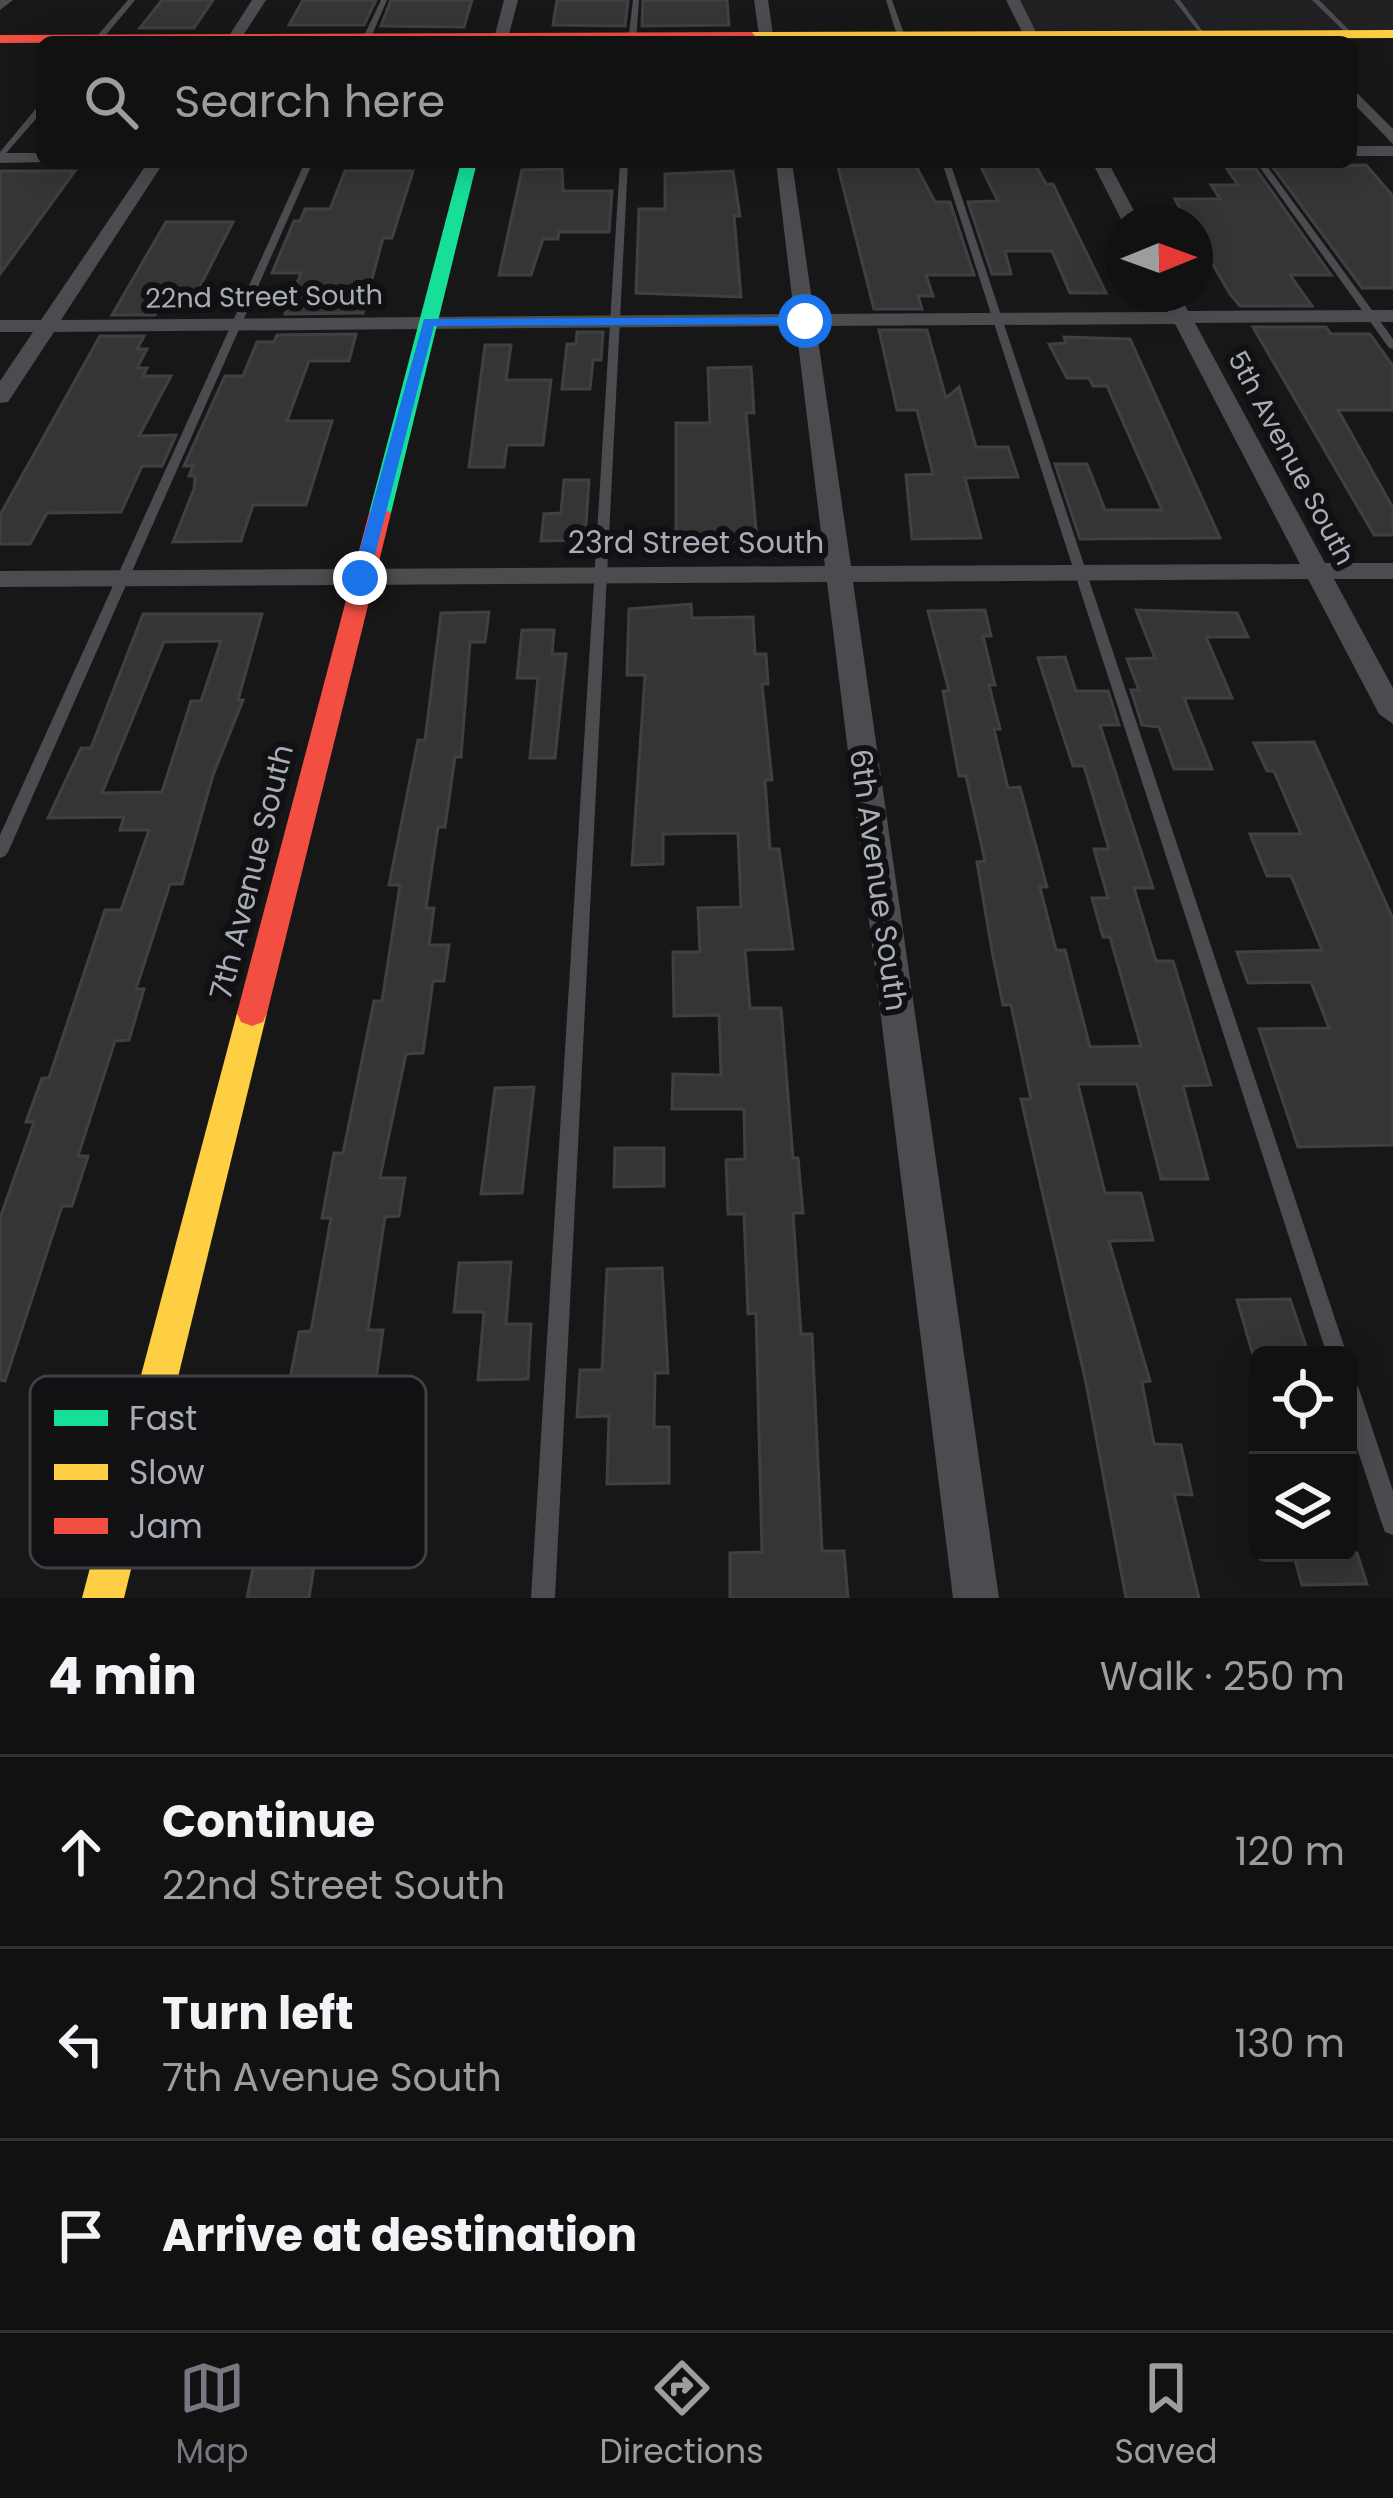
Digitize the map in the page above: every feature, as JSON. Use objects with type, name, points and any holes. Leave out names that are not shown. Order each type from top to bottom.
[{"type":"street","points":[[236,36],[259,0]]},
{"type":"street","points":[[501,36],[511,0]]},
{"type":"street","points":[[761,0],[766,36]]},
{"type":"street","points":[[1012,0],[1031,36]]},
{"type":"street","points":[[1326,36],[1393,34]]},
{"type":"street","points":[[1195,36],[1237,36]]},
{"type":"street","points":[[0,40],[36,40]]},
{"type":"street","points":[[1357,99],[1393,139]]},
{"type":"street","points":[[1357,151],[1393,151]]},
{"type":"street","points":[[0,158],[36,158]]},
{"type":"street","points":[[0,398],[152,168]]},
{"type":"street","name":"7th Avenue South","points":[[159,1376],[468,168]]},
{"type":"street","name":"6th Avenue South","points":[[785,168],[976,1598]]},
{"type":"street","points":[[1103,168],[1122,204]]},
{"type":"street","name":"5th Avenue South","points":[[1178,312],[1393,715]]},
{"type":"street","name":"22nd Street South","points":[[0,326],[1382,316]]},
{"type":"street","name":"23rd Street South","points":[[0,579],[1393,572]]},
{"type":"street","name":"7th Avenue South","points":[[103,1598],[111,1568]]},
{"type":"lane","points":[[101,36],[132,0]]},
{"type":"lane","points":[[368,36],[384,0]]},
{"type":"lane","points":[[632,36],[636,0]]},
{"type":"lane","points":[[890,0],[901,36]]},
{"type":"lane","points":[[1177,0],[1204,35]]},
{"type":"lane","points":[[1315,0],[1350,34]]},
{"type":"lane","points":[[0,158],[36,114]]},
{"type":"lane","points":[[0,852],[307,168]]},
{"type":"lane","points":[[543,1598],[624,168]]},
{"type":"lane","points":[[948,168],[1076,574],[1333,1346]]},
{"type":"lane","points":[[1265,168],[1382,316],[1393,346]]},
{"type":"lane","points":[[1357,1416],[1393,1524]]},
{"type":"shaded area","points":[[1013,0],[1393,0],[1393,34],[1031,36]]},
{"type":"building","points":[[162,0],[213,0],[194,28],[140,28]]},
{"type":"building","points":[[303,0],[376,0],[364,25],[289,25]]},
{"type":"building","points":[[391,0],[472,0],[464,27],[381,26]]},
{"type":"building","points":[[557,0],[628,0],[625,26],[553,25]]},
{"type":"building","points":[[643,0],[727,0],[729,25],[642,26]]},
{"type":"building","points":[[1366,165],[1393,196],[1393,288],[1362,288],[1273,168]]},
{"type":"building","points":[[838,168],[917,168],[935,202],[950,202],[974,275],[926,275],[933,296],[918,296],[922,309],[874,309]]},
{"type":"building","points":[[982,168],[1037,168],[1046,184],[1053,184],[1105,293],[1070,293],[1052,251],[1005,251],[1011,274],[992,274],[968,202],[998,201]]},
{"type":"building","points":[[562,169],[563,191],[612,191],[609,232],[559,232],[558,239],[543,239],[531,275],[499,275],[522,170]]},
{"type":"building","points":[[1227,169],[1256,169],[1331,275],[1290,275],[1312,306],[1240,306],[1213,265],[1213,204],[1178,204],[1175,199],[1220,199],[1211,185],[1238,185]]},
{"type":"building","points":[[0,171],[75,171],[0,274]]},
{"type":"building","points":[[345,171],[413,171],[392,238],[383,238],[363,313],[285,314],[301,273],[272,273],[294,221],[300,221],[305,209],[330,209]]},
{"type":"building","points":[[733,171],[740,216],[734,216],[741,297],[636,293],[639,209],[665,209],[665,174]]},
{"type":"building","points":[[166,222],[233,222],[193,300],[163,300],[155,315],[112,315]]},
{"type":"building","points":[[1253,327],[1326,327],[1331,334],[1370,334],[1393,366],[1393,410],[1338,410],[1393,508],[1393,535],[1374,535]]},
{"type":"building","points":[[879,330],[927,330],[946,398],[959,387],[976,447],[1008,447],[1018,477],[965,478],[981,538],[912,539],[906,475],[933,474],[917,410],[897,410]]},
{"type":"building","points":[[577,332],[603,332],[601,360],[593,360],[590,389],[562,389],[567,344],[576,344]]},
{"type":"building","points":[[356,334],[349,361],[309,361],[287,421],[332,421],[306,505],[253,505],[241,541],[173,542],[194,489],[195,476],[189,476],[193,466],[184,466],[225,376],[243,376],[257,342],[274,342],[277,335]]},
{"type":"building","points":[[100,336],[144,336],[137,349],[147,349],[137,368],[147,368],[143,376],[171,376],[139,436],[176,435],[162,466],[142,466],[121,512],[47,513],[30,544],[0,544],[0,515]]},
{"type":"building","points":[[1064,337],[1130,339],[1220,538],[1080,539],[1055,464],[1087,464],[1105,510],[1162,510],[1107,386],[1093,386],[1089,378],[1067,378],[1049,344],[1066,343]]},
{"type":"building","points":[[485,345],[511,345],[506,380],[551,380],[543,445],[507,445],[504,467],[469,467]]},
{"type":"building","points":[[751,367],[754,413],[746,413],[757,541],[688,542],[688,535],[676,535],[676,423],[710,423],[708,368]]},
{"type":"building","points":[[564,480],[589,480],[585,540],[541,541],[544,514],[561,513]]},
{"type":"building","points":[[691,604],[692,618],[753,617],[755,654],[766,654],[768,684],[762,684],[772,780],[765,780],[770,849],[779,849],[793,949],[745,950],[750,1008],[781,1008],[793,1158],[798,1158],[803,1213],[793,1213],[801,1334],[812,1334],[822,1551],[844,1551],[848,1598],[730,1598],[730,1553],[762,1552],[756,1313],[748,1314],[744,1214],[728,1214],[726,1160],[745,1159],[744,1109],[672,1109],[673,1074],[721,1075],[719,1015],[674,1016],[673,952],[700,952],[698,908],[741,907],[738,833],[663,834],[663,864],[632,865],[645,675],[627,675],[629,609]]},
{"type":"building","points":[[985,610],[991,636],[983,636],[995,685],[989,685],[1000,729],[994,729],[1008,788],[1020,787],[1047,887],[1040,887],[1056,950],[1065,950],[1090,1047],[1141,1046],[1110,937],[1103,937],[1092,898],[1108,898],[1094,849],[1109,849],[1084,766],[1073,766],[1038,658],[1065,657],[1076,691],[1108,691],[1119,725],[1100,725],[1153,888],[1134,888],[1156,961],[1173,961],[1211,1085],[1183,1086],[1208,1179],[1161,1179],[1137,1084],[1078,1084],[1105,1193],[1141,1193],[1153,1240],[1109,1241],[1150,1381],[1142,1382],[1154,1444],[1181,1445],[1192,1495],[1174,1494],[1199,1598],[1126,1598],[1086,1383],[1021,1099],[1031,1099],[1011,1005],[1003,1005],[992,951],[977,862],[985,861],[966,776],[959,776],[943,691],[949,691],[928,611]]},
{"type":"building","points":[[1136,610],[1237,613],[1248,637],[1206,637],[1232,698],[1184,698],[1212,769],[1174,769],[1159,727],[1142,725],[1131,690],[1139,690],[1127,659],[1155,658]]},
{"type":"building","points":[[489,612],[485,642],[470,642],[461,757],[455,757],[445,827],[438,827],[426,908],[434,908],[429,945],[449,945],[444,981],[433,981],[423,1053],[406,1054],[380,1178],[405,1178],[399,1216],[385,1217],[368,1330],[383,1330],[376,1376],[291,1376],[299,1332],[311,1331],[331,1218],[322,1218],[334,1153],[343,1153],[374,1001],[382,1001],[400,885],[389,885],[418,740],[425,740],[441,613]]},
{"type":"building","points":[[143,614],[262,614],[238,700],[243,700],[213,775],[182,884],[170,884],[136,989],[144,989],[129,1040],[115,1041],[78,1156],[88,1156],[72,1206],[62,1206],[5,1381],[0,1380],[0,1218],[34,1122],[26,1122],[42,1078],[49,1078],[105,910],[121,910],[149,830],[120,830],[124,817],[48,818],[81,748],[91,748]],"holes":[[[221,641],[201,701],[191,701],[162,792],[102,793],[164,642]]]},
{"type":"building","points":[[522,630],[554,630],[552,654],[566,654],[555,758],[530,758],[538,678],[517,678]]},
{"type":"building","points":[[1314,742],[1393,919],[1393,1145],[1298,1147],[1259,1029],[1329,1028],[1311,982],[1248,983],[1237,952],[1322,950],[1291,876],[1267,876],[1250,834],[1301,834],[1274,771],[1267,771],[1254,743]]},
{"type":"building","points":[[534,1087],[522,1193],[481,1194],[495,1088]]},
{"type":"building","points":[[615,1148],[664,1148],[664,1186],[614,1187]]},
{"type":"building","points":[[511,1262],[506,1324],[531,1324],[528,1379],[478,1380],[484,1312],[454,1312],[459,1263]]},
{"type":"building","points":[[662,1268],[668,1373],[655,1373],[654,1427],[669,1427],[669,1483],[607,1484],[609,1416],[577,1417],[580,1370],[602,1370],[607,1269]]},
{"type":"building","points":[[1290,1299],[1306,1346],[1250,1346],[1237,1300]]},
{"type":"building","points":[[1357,1553],[1367,1584],[1302,1585],[1296,1562],[1357,1562]]},
{"type":"building","points":[[253,1568],[314,1568],[309,1598],[247,1598]]},
{"type":"traffic: fast","points":[[380,513],[467,168]]},
{"type":"traffic: slow","points":[[752,36],[1393,34]]},
{"type":"traffic: slow","points":[[160,1376],[252,1013]]},
{"type":"traffic: slow","points":[[103,1598],[111,1568]]},
{"type":"traffic: jam","points":[[0,39],[36,39]]},
{"type":"traffic: jam","points":[[252,1013],[380,513]]},
{"type":"route","points":[[360,578],[429,322],[805,321]]}]
